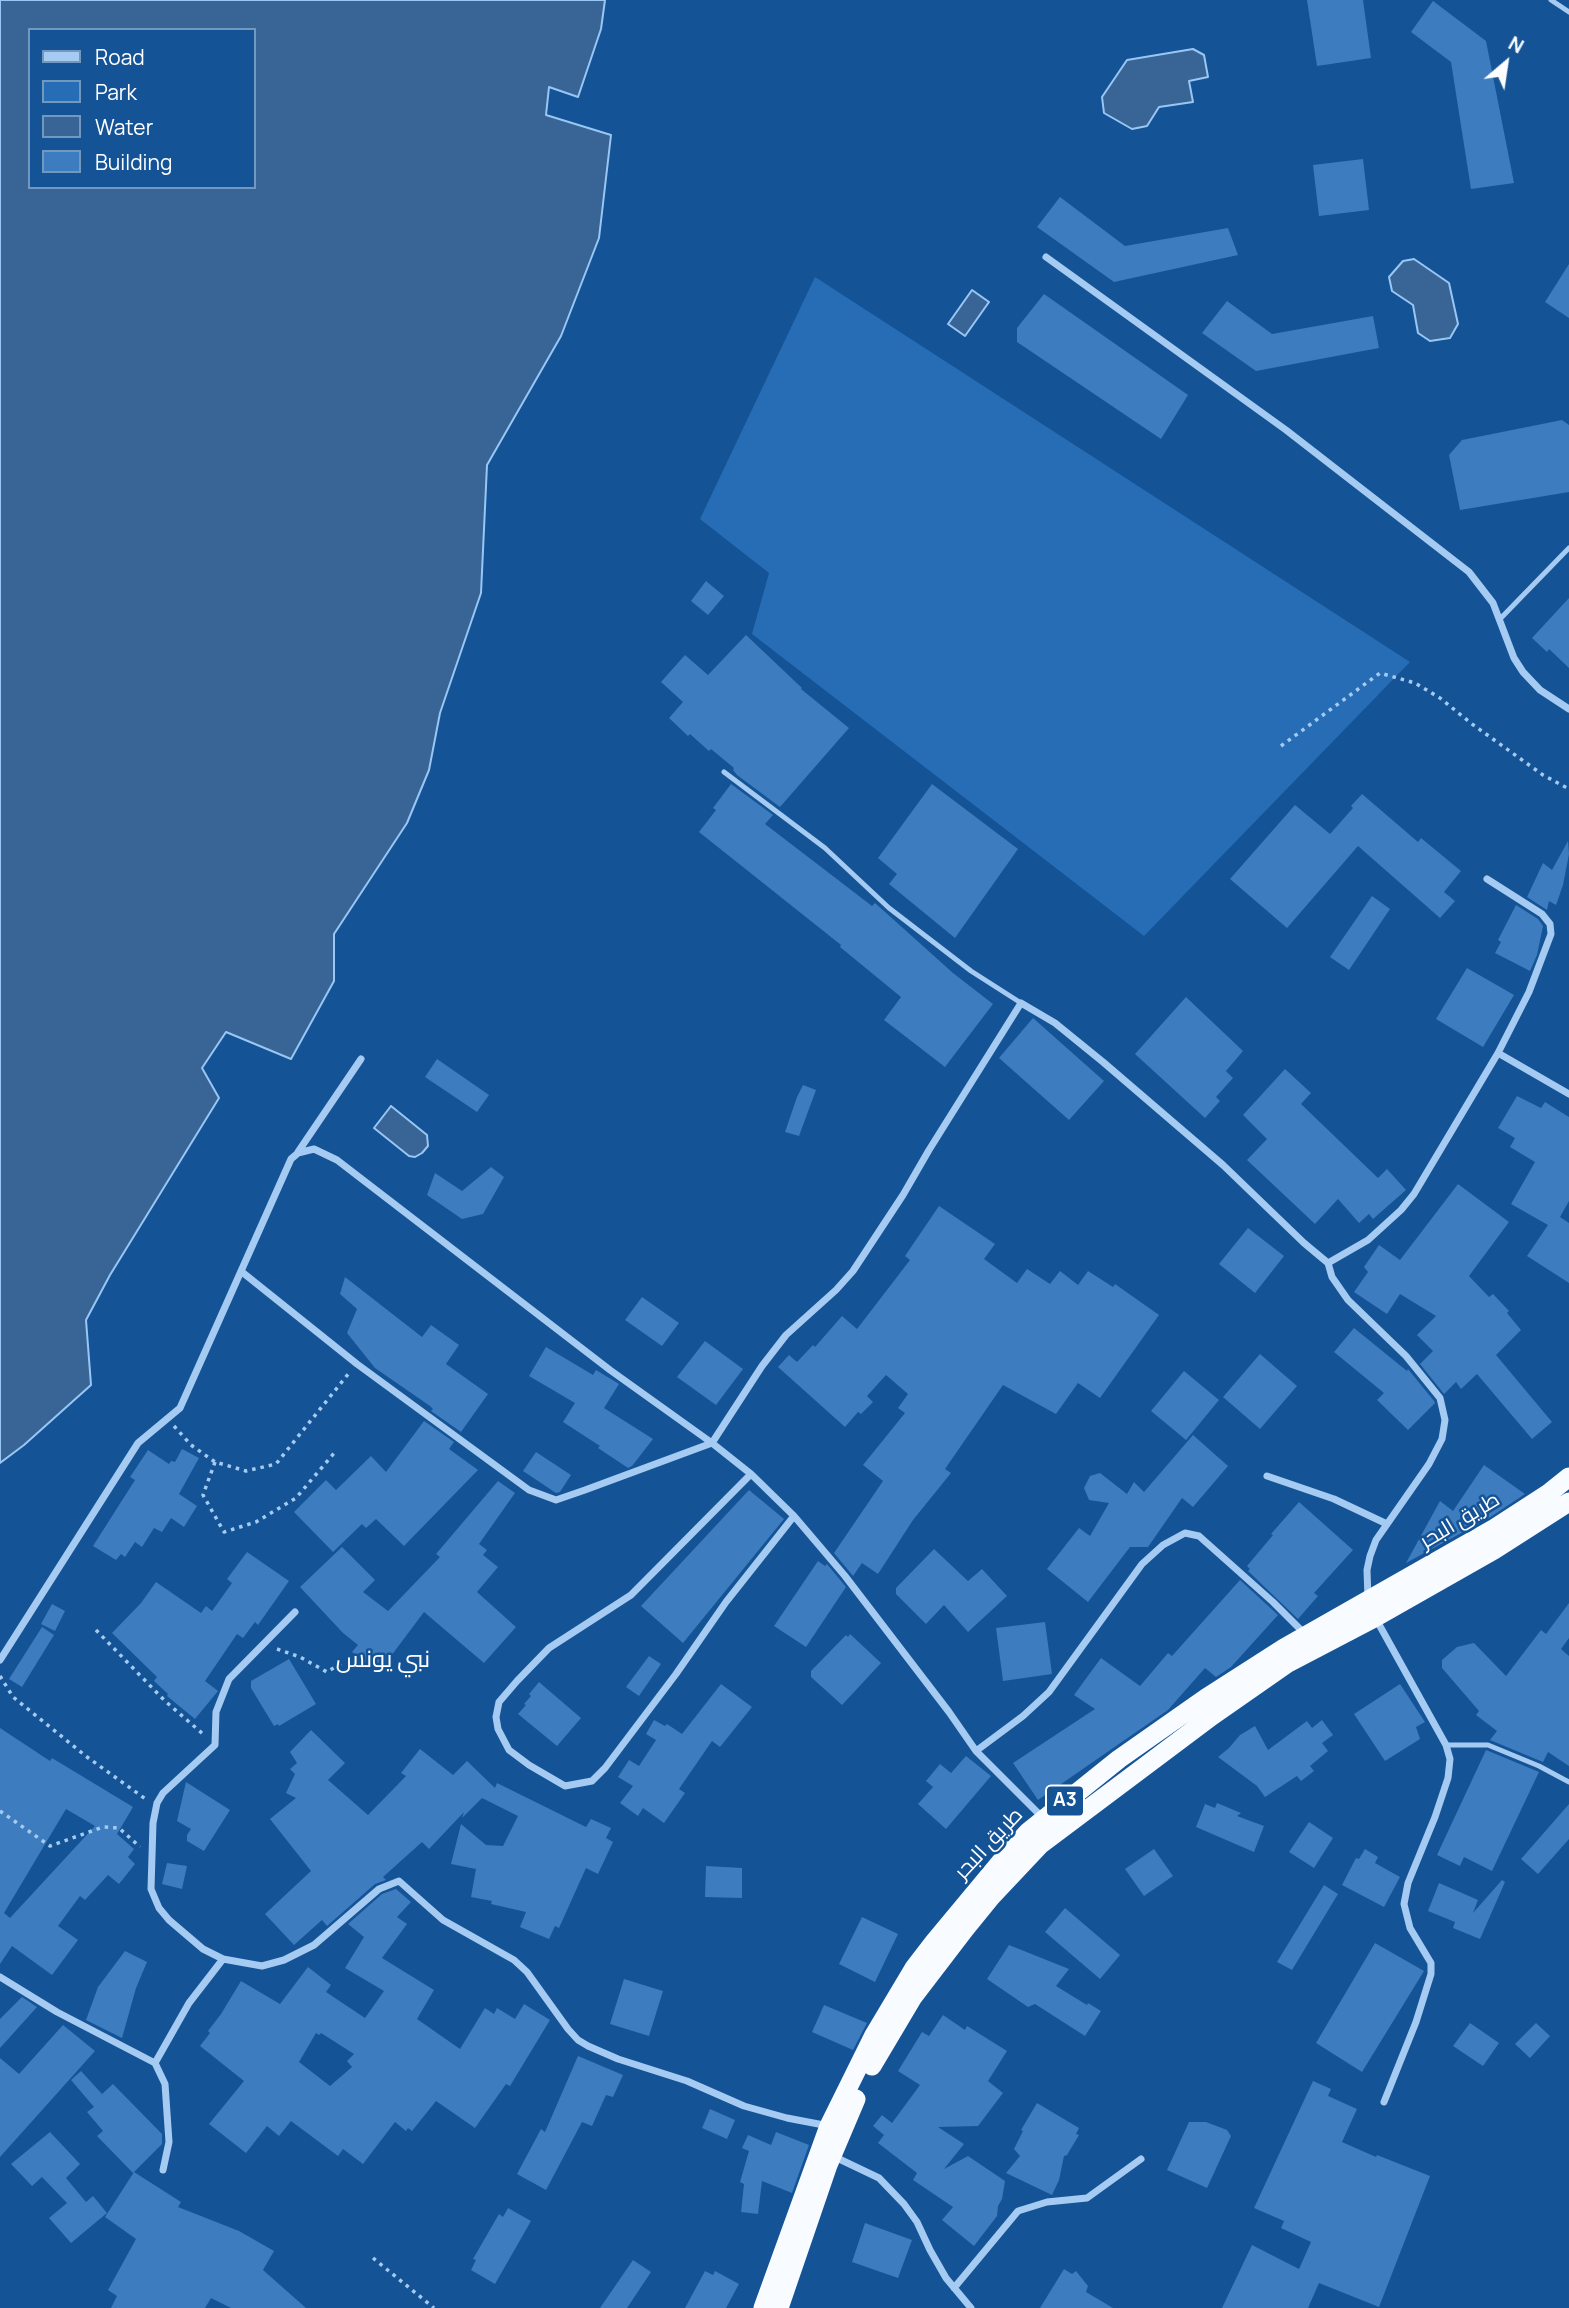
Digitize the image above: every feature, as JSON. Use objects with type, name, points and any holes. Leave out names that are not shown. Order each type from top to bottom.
[{"type":"highway","name":"طريق البحر","points":[[763,2308],[874,2035],[914,1968],[1028,1832],[1050,1826],[1288,1663],[1549,1493],[1569,1477]]},
{"type":"highway","name":"طريق البحر","points":[[1050,1826],[1119,1759],[1171,1721],[1306,1636],[1372,1610],[1494,1550],[1569,1504]]},
{"type":"highway","name":"طريق البحر","points":[[779,2308],[826,2154]]},
{"type":"street","points":[[1046,257],[1286,430],[1455,560],[1481,586],[1493,603],[1514,658],[1529,681],[1569,709]]},
{"type":"street","points":[[1328,1263],[1368,1240],[1401,1210],[1414,1194],[1498,1053],[1529,992],[1551,929],[1542,914],[1487,879]]},
{"type":"street","points":[[242,1272],[357,1364],[529,1490],[556,1500],[712,1443],[762,1366],[786,1335],[853,1271],[1021,1003],[1055,1023],[1223,1166],[1328,1263],[1332,1277],[1343,1294],[1406,1356],[1440,1398],[1444,1412],[1444,1432],[1438,1449],[1376,1539],[1367,1570],[1372,1610],[1446,1745],[1450,1759],[1448,1778],[1408,1883],[1404,1904],[1410,1928],[1432,1964],[1431,1973],[1416,2022],[1384,2102]]},
{"type":"street","points":[[1498,1053],[1569,1094]]},
{"type":"street","points":[[0,1660],[138,1443],[180,1408],[290,1159],[298,1153],[361,1059]]},
{"type":"street","points":[[298,1153],[314,1149],[337,1160],[610,1370],[751,1474],[794,1516],[845,1576],[976,1751],[1050,1826]]},
{"type":"street","points":[[751,1474],[631,1595],[549,1648],[517,1681],[499,1702],[496,1717],[498,1729],[509,1750],[565,1786],[592,1781],[621,1747],[726,1602],[794,1516]]},
{"type":"street","points":[[1267,1476],[1334,1499],[1387,1524]]},
{"type":"street","points":[[976,1751],[1023,1716],[1049,1692],[1142,1564],[1163,1545],[1185,1533],[1199,1536],[1273,1602],[1306,1636]]},
{"type":"street","points":[[295,1612],[229,1679],[216,1712],[215,1745],[163,1793],[158,1803],[153,1823],[151,1889],[159,1908],[169,1920],[204,1949],[223,1959],[262,1966],[284,1960],[314,1945],[379,1889],[399,1881],[443,1920],[514,1960],[527,1972],[568,2029],[588,2046],[618,2059],[687,2081],[764,2113],[836,2127]]},
{"type":"street","points":[[155,2063],[189,2003],[223,1959]]},
{"type":"street","points":[[0,1977],[57,2012],[155,2063],[166,2084],[169,2142],[163,2170]]},
{"type":"street","points":[[826,2154],[879,2178],[896,2195],[917,2222],[930,2250],[954,2288],[971,2308]]},
{"type":"street","points":[[954,2288],[1018,2211],[1047,2202],[1087,2198],[1141,2159]]},
{"type":"lane","points":[[1551,0],[1569,12]]},
{"type":"lane","points":[[1500,619],[1569,548]]},
{"type":"lane","points":[[724,772],[825,848],[889,908],[971,971],[1021,1003]]},
{"type":"lane","points":[[1446,1745],[1488,1745],[1569,1782]]},
{"type":"path","points":[[1281,746],[1380,673],[1415,683],[1440,698],[1543,775],[1569,789]]},
{"type":"path","points":[[180,1408],[174,1426],[191,1445],[215,1462],[246,1471],[276,1464],[357,1364]]},
{"type":"path","points":[[215,1462],[203,1495],[224,1532],[256,1522],[296,1497],[335,1452]]},
{"type":"path","points":[[96,1630],[165,1701],[215,1745]]},
{"type":"path","points":[[274,1633],[277,1651],[300,1657],[327,1672],[345,1661]]},
{"type":"path","points":[[0,1676],[13,1697],[87,1758],[148,1800],[158,1803]]},
{"type":"path","points":[[0,1811],[50,1846],[103,1826],[119,1828],[138,1846],[152,1852]]},
{"type":"path","points":[[373,2258],[434,2308]]},
{"type":"green space","points":[[815,277],[1410,662],[1144,936],[752,634],[769,573],[700,519]]},
{"type":"water","points":[[0,0],[605,0],[601,29],[578,97],[549,87],[546,115],[611,135],[599,238],[561,336],[487,465],[481,593],[440,713],[429,770],[407,823],[334,934],[334,981],[291,1059],[226,1032],[202,1068],[219,1098],[110,1275],[86,1320],[91,1385],[0,1463]]},
{"type":"water","points":[[1193,49],[1204,55],[1208,77],[1189,81],[1193,102],[1159,107],[1147,126],[1132,129],[1104,113],[1102,97],[1127,60]]},
{"type":"water","points":[[1414,259],[1449,283],[1458,324],[1450,338],[1430,341],[1418,333],[1413,305],[1392,291],[1389,277],[1403,261]]},
{"type":"water","points":[[972,290],[989,302],[965,336],[948,324]]},
{"type":"water","points":[[391,1106],[427,1135],[428,1146],[415,1157],[409,1156],[374,1128]]},
{"type":"building","points":[[1307,0],[1363,0],[1371,58],[1317,66]]},
{"type":"building","points":[[1433,1],[1486,41],[1514,183],[1471,189],[1451,62],[1411,32]]},
{"type":"building","points":[[1363,159],[1369,210],[1319,216],[1313,165]]},
{"type":"building","points":[[1060,197],[1125,246],[1228,228],[1238,255],[1114,282],[1037,227]]},
{"type":"building","points":[[1569,264],[1569,318],[1545,302]]},
{"type":"building","points":[[1044,294],[1188,395],[1161,439],[1017,342],[1017,328]]},
{"type":"building","points":[[1227,301],[1272,334],[1373,316],[1379,348],[1256,371],[1202,333]]},
{"type":"building","points":[[1562,420],[1569,425],[1569,492],[1460,510],[1449,455],[1462,440]]},
{"type":"building","points":[[706,581],[724,596],[708,615],[691,601]]},
{"type":"building","points":[[1569,598],[1569,668],[1549,649],[1547,652],[1532,638]]},
{"type":"building","points":[[746,635],[801,689],[849,728],[780,807],[737,775],[734,768],[711,749],[709,751],[690,734],[688,736],[669,718],[683,702],[661,682],[685,655],[708,675]]},
{"type":"building","points":[[731,784],[773,815],[765,824],[872,906],[875,903],[953,973],[993,1004],[945,1067],[884,1020],[901,997],[840,947],[841,945],[699,832]]},
{"type":"building","points":[[932,784],[1018,849],[955,938],[889,884],[897,874],[878,858]]},
{"type":"building","points":[[1362,794],[1418,842],[1421,838],[1461,871],[1444,892],[1455,901],[1440,918],[1358,846],[1287,928],[1230,879],[1295,805],[1330,834]]},
{"type":"building","points":[[1568,841],[1569,854],[1563,885],[1556,905],[1549,901],[1547,910],[1527,897],[1543,863],[1552,870]]},
{"type":"building","points":[[1372,896],[1390,909],[1349,970],[1330,957]]},
{"type":"building","points":[[1516,905],[1538,919],[1543,926],[1537,955],[1530,971],[1495,953],[1501,942],[1498,940]]},
{"type":"building","points":[[1467,968],[1514,995],[1483,1047],[1436,1019]]},
{"type":"building","points":[[1186,997],[1243,1051],[1226,1071],[1233,1078],[1216,1097],[1220,1101],[1205,1118],[1135,1054]]},
{"type":"building","points":[[1033,1018],[1104,1081],[1069,1120],[999,1058]]},
{"type":"building","points":[[437,1059],[489,1095],[477,1112],[425,1077]]},
{"type":"building","points":[[1285,1069],[1311,1093],[1301,1104],[1378,1178],[1387,1169],[1406,1190],[1373,1219],[1369,1214],[1359,1223],[1338,1199],[1315,1224],[1247,1160],[1267,1139],[1243,1115]]},
{"type":"building","points":[[803,1085],[816,1090],[799,1136],[785,1132]]},
{"type":"building","points":[[1517,1096],[1541,1108],[1545,1102],[1569,1117],[1569,1201],[1560,1217],[1569,1223],[1569,1283],[1527,1256],[1548,1225],[1511,1204],[1535,1162],[1510,1147],[1515,1138],[1498,1128]]},
{"type":"building","points":[[491,1167],[504,1177],[483,1214],[462,1219],[427,1195],[435,1173],[462,1191]]},
{"type":"building","points":[[1458,1184],[1509,1222],[1469,1276],[1489,1297],[1493,1294],[1509,1311],[1507,1313],[1521,1330],[1496,1355],[1552,1422],[1532,1439],[1477,1374],[1461,1389],[1456,1382],[1444,1394],[1420,1364],[1433,1351],[1417,1335],[1436,1316],[1400,1294],[1387,1314],[1354,1292],[1368,1272],[1364,1267],[1379,1245],[1400,1260]]},
{"type":"building","points":[[939,1206],[995,1244],[984,1259],[1017,1283],[1027,1269],[1050,1284],[1060,1271],[1078,1285],[1088,1271],[1113,1287],[1115,1284],[1159,1315],[1100,1398],[1078,1383],[1056,1414],[1003,1385],[945,1469],[951,1473],[913,1520],[878,1574],[862,1563],[853,1576],[834,1553],[883,1481],[863,1465],[905,1413],[898,1408],[908,1394],[886,1375],[867,1396],[873,1402],[861,1414],[858,1412],[845,1427],[778,1367],[789,1355],[797,1362],[813,1345],[815,1347],[842,1316],[857,1329],[910,1260],[905,1256]]},
{"type":"building","points":[[1248,1228],[1284,1256],[1255,1293],[1219,1264]]},
{"type":"building","points":[[345,1277],[422,1337],[431,1325],[459,1345],[446,1364],[488,1394],[461,1432],[431,1411],[433,1409],[430,1406],[375,1368],[347,1333],[357,1309],[340,1294]]},
{"type":"building","points":[[642,1297],[679,1323],[662,1346],[625,1320]]},
{"type":"building","points":[[1354,1328],[1407,1371],[1408,1369],[1434,1401],[1408,1430],[1377,1400],[1384,1393],[1334,1352]]},
{"type":"building","points":[[705,1341],[743,1369],[716,1405],[677,1377]]},
{"type":"building","points":[[546,1347],[593,1375],[596,1370],[619,1384],[604,1408],[653,1439],[632,1466],[628,1468],[563,1422],[575,1403],[529,1376]]},
{"type":"building","points":[[1260,1354],[1297,1386],[1260,1429],[1223,1397]]},
{"type":"building","points":[[1184,1371],[1219,1400],[1186,1440],[1151,1411]]},
{"type":"building","points":[[424,1421],[454,1442],[449,1449],[478,1470],[404,1546],[376,1519],[366,1528],[362,1524],[333,1552],[294,1512],[326,1480],[336,1490],[371,1456],[386,1472]]},
{"type":"building","points":[[1193,1435],[1228,1466],[1193,1507],[1182,1498],[1148,1547],[1130,1547],[1088,1602],[1047,1569],[1079,1528],[1090,1536],[1109,1503],[1089,1500],[1084,1488],[1090,1476],[1100,1473],[1127,1494],[1134,1482],[1144,1492]]},
{"type":"building","points":[[182,1449],[199,1458],[179,1494],[197,1506],[184,1527],[171,1518],[162,1532],[154,1528],[142,1547],[135,1542],[125,1557],[121,1554],[116,1560],[93,1546],[135,1480],[130,1477],[148,1450],[169,1464],[171,1461],[175,1462]]},
{"type":"building","points":[[536,1452],[571,1475],[560,1492],[556,1493],[523,1471]]},
{"type":"building","points":[[1484,1465],[1525,1494],[1489,1518],[1406,1563],[1440,1501],[1453,1511]]},
{"type":"building","points":[[498,1481],[515,1493],[479,1544],[487,1550],[483,1555],[498,1567],[477,1592],[516,1627],[484,1663],[424,1612],[379,1672],[352,1652],[358,1645],[343,1633],[300,1587],[342,1547],[375,1580],[363,1592],[388,1611],[440,1557],[436,1554]]},
{"type":"building","points":[[749,1490],[784,1519],[683,1643],[641,1606]]},
{"type":"building","points":[[1299,1502],[1353,1550],[1314,1593],[1318,1596],[1298,1619],[1248,1571],[1250,1569],[1247,1566]]},
{"type":"building","points":[[934,1549],[968,1581],[982,1569],[1007,1596],[968,1632],[944,1605],[926,1624],[896,1594],[896,1588]]},
{"type":"building","points":[[247,1552],[289,1581],[258,1625],[255,1622],[243,1638],[237,1634],[205,1681],[218,1691],[195,1719],[167,1696],[154,1681],[157,1677],[112,1633],[141,1603],[156,1582],[201,1613],[206,1606],[212,1611],[232,1583],[227,1579]]},
{"type":"building","points":[[818,1561],[825,1566],[827,1564],[846,1587],[806,1647],[774,1626]]},
{"type":"building","points":[[1240,1580],[1278,1615],[1231,1667],[1216,1677],[1205,1668],[1168,1710],[1038,1800],[1013,1763],[1095,1709],[1074,1695],[1101,1658],[1140,1686],[1168,1653],[1172,1656]]},
{"type":"building","points":[[1569,1603],[1569,1638],[1561,1649],[1569,1656],[1569,1766],[1548,1752],[1543,1762],[1490,1740],[1497,1731],[1476,1715],[1479,1711],[1442,1668],[1442,1660],[1457,1647],[1474,1643],[1506,1676],[1541,1630],[1546,1634]]},
{"type":"building","points":[[52,1604],[65,1611],[55,1631],[41,1624]]},
{"type":"building","points":[[1045,1622],[1052,1674],[1003,1681],[996,1628]]},
{"type":"building","points":[[42,1627],[54,1635],[22,1687],[9,1679]]},
{"type":"building","points":[[850,1634],[881,1663],[842,1705],[811,1677],[811,1671]]},
{"type":"building","points":[[649,1656],[661,1664],[639,1696],[626,1687]]},
{"type":"building","points":[[289,1659],[316,1704],[279,1726],[274,1726],[251,1688],[251,1681]]},
{"type":"building","points":[[539,1682],[581,1718],[557,1746],[518,1714]]},
{"type":"building","points":[[721,1684],[752,1707],[720,1747],[712,1741],[679,1789],[685,1793],[664,1823],[643,1808],[638,1816],[620,1803],[633,1786],[618,1777],[629,1760],[639,1766],[656,1740],[646,1734],[654,1720],[665,1726],[667,1724],[682,1734]]},
{"type":"building","points":[[1400,1684],[1425,1722],[1416,1727],[1420,1739],[1385,1761],[1354,1714]]},
{"type":"building","points":[[1322,1720],[1333,1735],[1322,1743],[1328,1751],[1310,1766],[1314,1771],[1301,1781],[1297,1776],[1265,1797],[1257,1786],[1218,1757],[1240,1735],[1255,1726],[1268,1750],[1307,1721],[1312,1728]]},
{"type":"building","points":[[0,1728],[50,1761],[52,1758],[133,1807],[117,1834],[134,1849],[128,1857],[135,1864],[119,1884],[108,1875],[85,1900],[80,1896],[58,1926],[78,1940],[52,1975],[12,1946],[0,1964]],"holes":[[[66,1809],[95,1826],[10,1918],[4,1913]]]},
{"type":"building","points":[[311,1730],[345,1763],[328,1780],[368,1815],[406,1776],[401,1773],[420,1749],[453,1775],[467,1761],[495,1788],[497,1783],[586,1827],[591,1819],[611,1828],[606,1838],[613,1842],[598,1874],[586,1868],[559,1928],[555,1926],[549,1939],[520,1927],[526,1912],[471,1897],[476,1869],[451,1864],[461,1824],[486,1845],[503,1846],[518,1816],[482,1798],[462,1818],[464,1812],[429,1849],[422,1842],[383,1877],[386,1880],[375,1884],[327,1926],[322,1920],[294,1945],[265,1914],[311,1871],[270,1819],[296,1798],[286,1793],[295,1774],[290,1769],[297,1763],[290,1752]]},
{"type":"building","points":[[1486,1750],[1539,1772],[1492,1871],[1464,1857],[1460,1866],[1437,1855]]},
{"type":"building","points":[[966,1756],[991,1776],[946,1829],[918,1804],[933,1787],[926,1781],[940,1764],[951,1773]]},
{"type":"building","points":[[186,1782],[230,1810],[204,1851],[187,1841],[191,1829],[177,1821]]},
{"type":"building","points":[[1217,1803],[1241,1813],[1237,1816],[1264,1826],[1254,1852],[1196,1827],[1205,1804],[1215,1808]]},
{"type":"building","points":[[1569,1804],[1569,1839],[1538,1874],[1521,1859]]},
{"type":"building","points":[[1309,1822],[1333,1838],[1314,1868],[1289,1852]]},
{"type":"building","points":[[1154,1849],[1173,1876],[1144,1896],[1125,1869]]},
{"type":"building","points":[[1365,1849],[1378,1857],[1375,1863],[1400,1877],[1384,1907],[1342,1885],[1356,1858],[1359,1859]]},
{"type":"building","points":[[167,1863],[187,1866],[182,1889],[162,1884]]},
{"type":"building","points":[[706,1866],[742,1868],[742,1898],[705,1897]]},
{"type":"building","points":[[1502,1880],[1505,1882],[1480,1939],[1453,1928],[1455,1922],[1428,1911],[1439,1883],[1478,1900],[1473,1913]]},
{"type":"building","points":[[1324,1885],[1338,1894],[1292,1970],[1277,1962]]},
{"type":"building","points":[[396,1889],[411,1902],[397,1917],[407,1924],[382,1958],[434,1990],[417,2019],[460,2049],[485,2008],[494,2014],[497,2008],[515,2019],[524,2004],[550,2020],[510,2086],[506,2084],[475,2128],[436,2101],[412,2131],[408,2128],[406,2131],[395,2122],[363,2164],[343,2149],[338,2156],[291,2121],[279,2136],[267,2126],[246,2153],[209,2124],[244,2081],[200,2046],[241,1981],[280,2004],[308,1967],[331,1985],[326,1992],[365,2018],[384,1991],[345,1968],[364,1937],[348,1924],[382,1894]],"holes":[[[316,2033],[321,2033],[354,2054],[347,2061],[352,2067],[330,2086],[299,2062]]]},
{"type":"building","points":[[1065,1908],[1120,1955],[1100,1979],[1045,1932]]},
{"type":"building","points":[[862,1917],[898,1934],[875,1982],[839,1964]]},
{"type":"building","points":[[1375,1943],[1424,1971],[1362,2072],[1316,2043]]},
{"type":"building","points":[[1009,1945],[1069,1969],[1056,1986],[1101,2011],[1085,2036],[1035,2004],[1028,2007],[987,1979]]},
{"type":"building","points":[[125,1951],[147,1962],[136,1988],[122,2038],[86,2020],[98,1987]]},
{"type":"building","points":[[624,1979],[663,1991],[649,2036],[610,2024]]},
{"type":"building","points":[[22,1997],[37,2007],[0,2048],[0,2019]]},
{"type":"building","points":[[824,2005],[867,2023],[853,2050],[812,2032]]},
{"type":"building","points":[[943,2015],[965,2030],[967,2026],[1007,2051],[988,2081],[1003,2093],[978,2126],[938,2127],[964,2144],[944,2169],[968,2156],[1005,2181],[997,2216],[974,2246],[942,2220],[953,2207],[913,2180],[917,2173],[878,2143],[884,2135],[873,2126],[882,2115],[892,2123],[920,2085],[898,2071],[922,2032],[929,2036]]},
{"type":"building","points":[[1470,2023],[1499,2043],[1483,2066],[1453,2046]]},
{"type":"building","points":[[1536,2023],[1550,2036],[1530,2058],[1515,2044]]},
{"type":"building","points":[[63,2025],[95,2051],[0,2157],[0,2058],[19,2074]]},
{"type":"building","points":[[578,2056],[623,2075],[613,2097],[606,2095],[592,2126],[582,2122],[546,2190],[517,2174],[541,2129],[545,2132]]},
{"type":"building","points":[[81,2071],[102,2094],[113,2084],[162,2134],[162,2144],[133,2173],[97,2136],[103,2131],[87,2112],[94,2107],[71,2080]]},
{"type":"building","points":[[1313,2081],[1331,2089],[1328,2096],[1357,2109],[1342,2142],[1430,2176],[1379,2307],[1319,2283],[1308,2308],[1222,2308],[1252,2245],[1299,2269],[1311,2242],[1281,2228],[1284,2221],[1254,2208]]},
{"type":"building","points":[[1037,2103],[1079,2128],[1076,2134],[1079,2135],[1064,2156],[1059,2180],[1052,2195],[1006,2173],[1020,2156],[1014,2149],[1023,2131],[1021,2130]]},
{"type":"building","points":[[710,2109],[735,2120],[727,2139],[702,2128]]},
{"type":"building","points":[[1189,2122],[1206,2122],[1227,2130],[1231,2136],[1207,2188],[1167,2170]]},
{"type":"building","points":[[50,2132],[80,2164],[66,2178],[86,2202],[93,2196],[107,2213],[71,2243],[49,2218],[67,2203],[42,2177],[32,2186],[11,2164]]},
{"type":"building","points":[[776,2132],[809,2145],[792,2193],[762,2181],[758,2214],[741,2212],[744,2184],[740,2182],[749,2151],[742,2148],[748,2135],[771,2145]]},
{"type":"building","points":[[134,2172],[181,2202],[178,2207],[239,2231],[274,2251],[263,2270],[306,2308],[231,2308],[211,2298],[205,2308],[111,2308],[117,2296],[108,2290],[136,2239],[105,2217]]},
{"type":"building","points":[[508,2208],[531,2221],[495,2284],[471,2270],[476,2260],[473,2259],[499,2214],[503,2217]]},
{"type":"building","points":[[865,2223],[912,2240],[898,2278],[852,2262]]},
{"type":"building","points":[[633,2260],[651,2272],[627,2308],[600,2308]]},
{"type":"building","points":[[1064,2269],[1072,2274],[1076,2271],[1088,2286],[1086,2292],[1113,2308],[1040,2308]]},
{"type":"building","points":[[705,2271],[713,2275],[715,2271],[739,2284],[726,2308],[685,2308]]},
{"type":"district","name":"نبي يونس","points":[[383,1660]]}]
